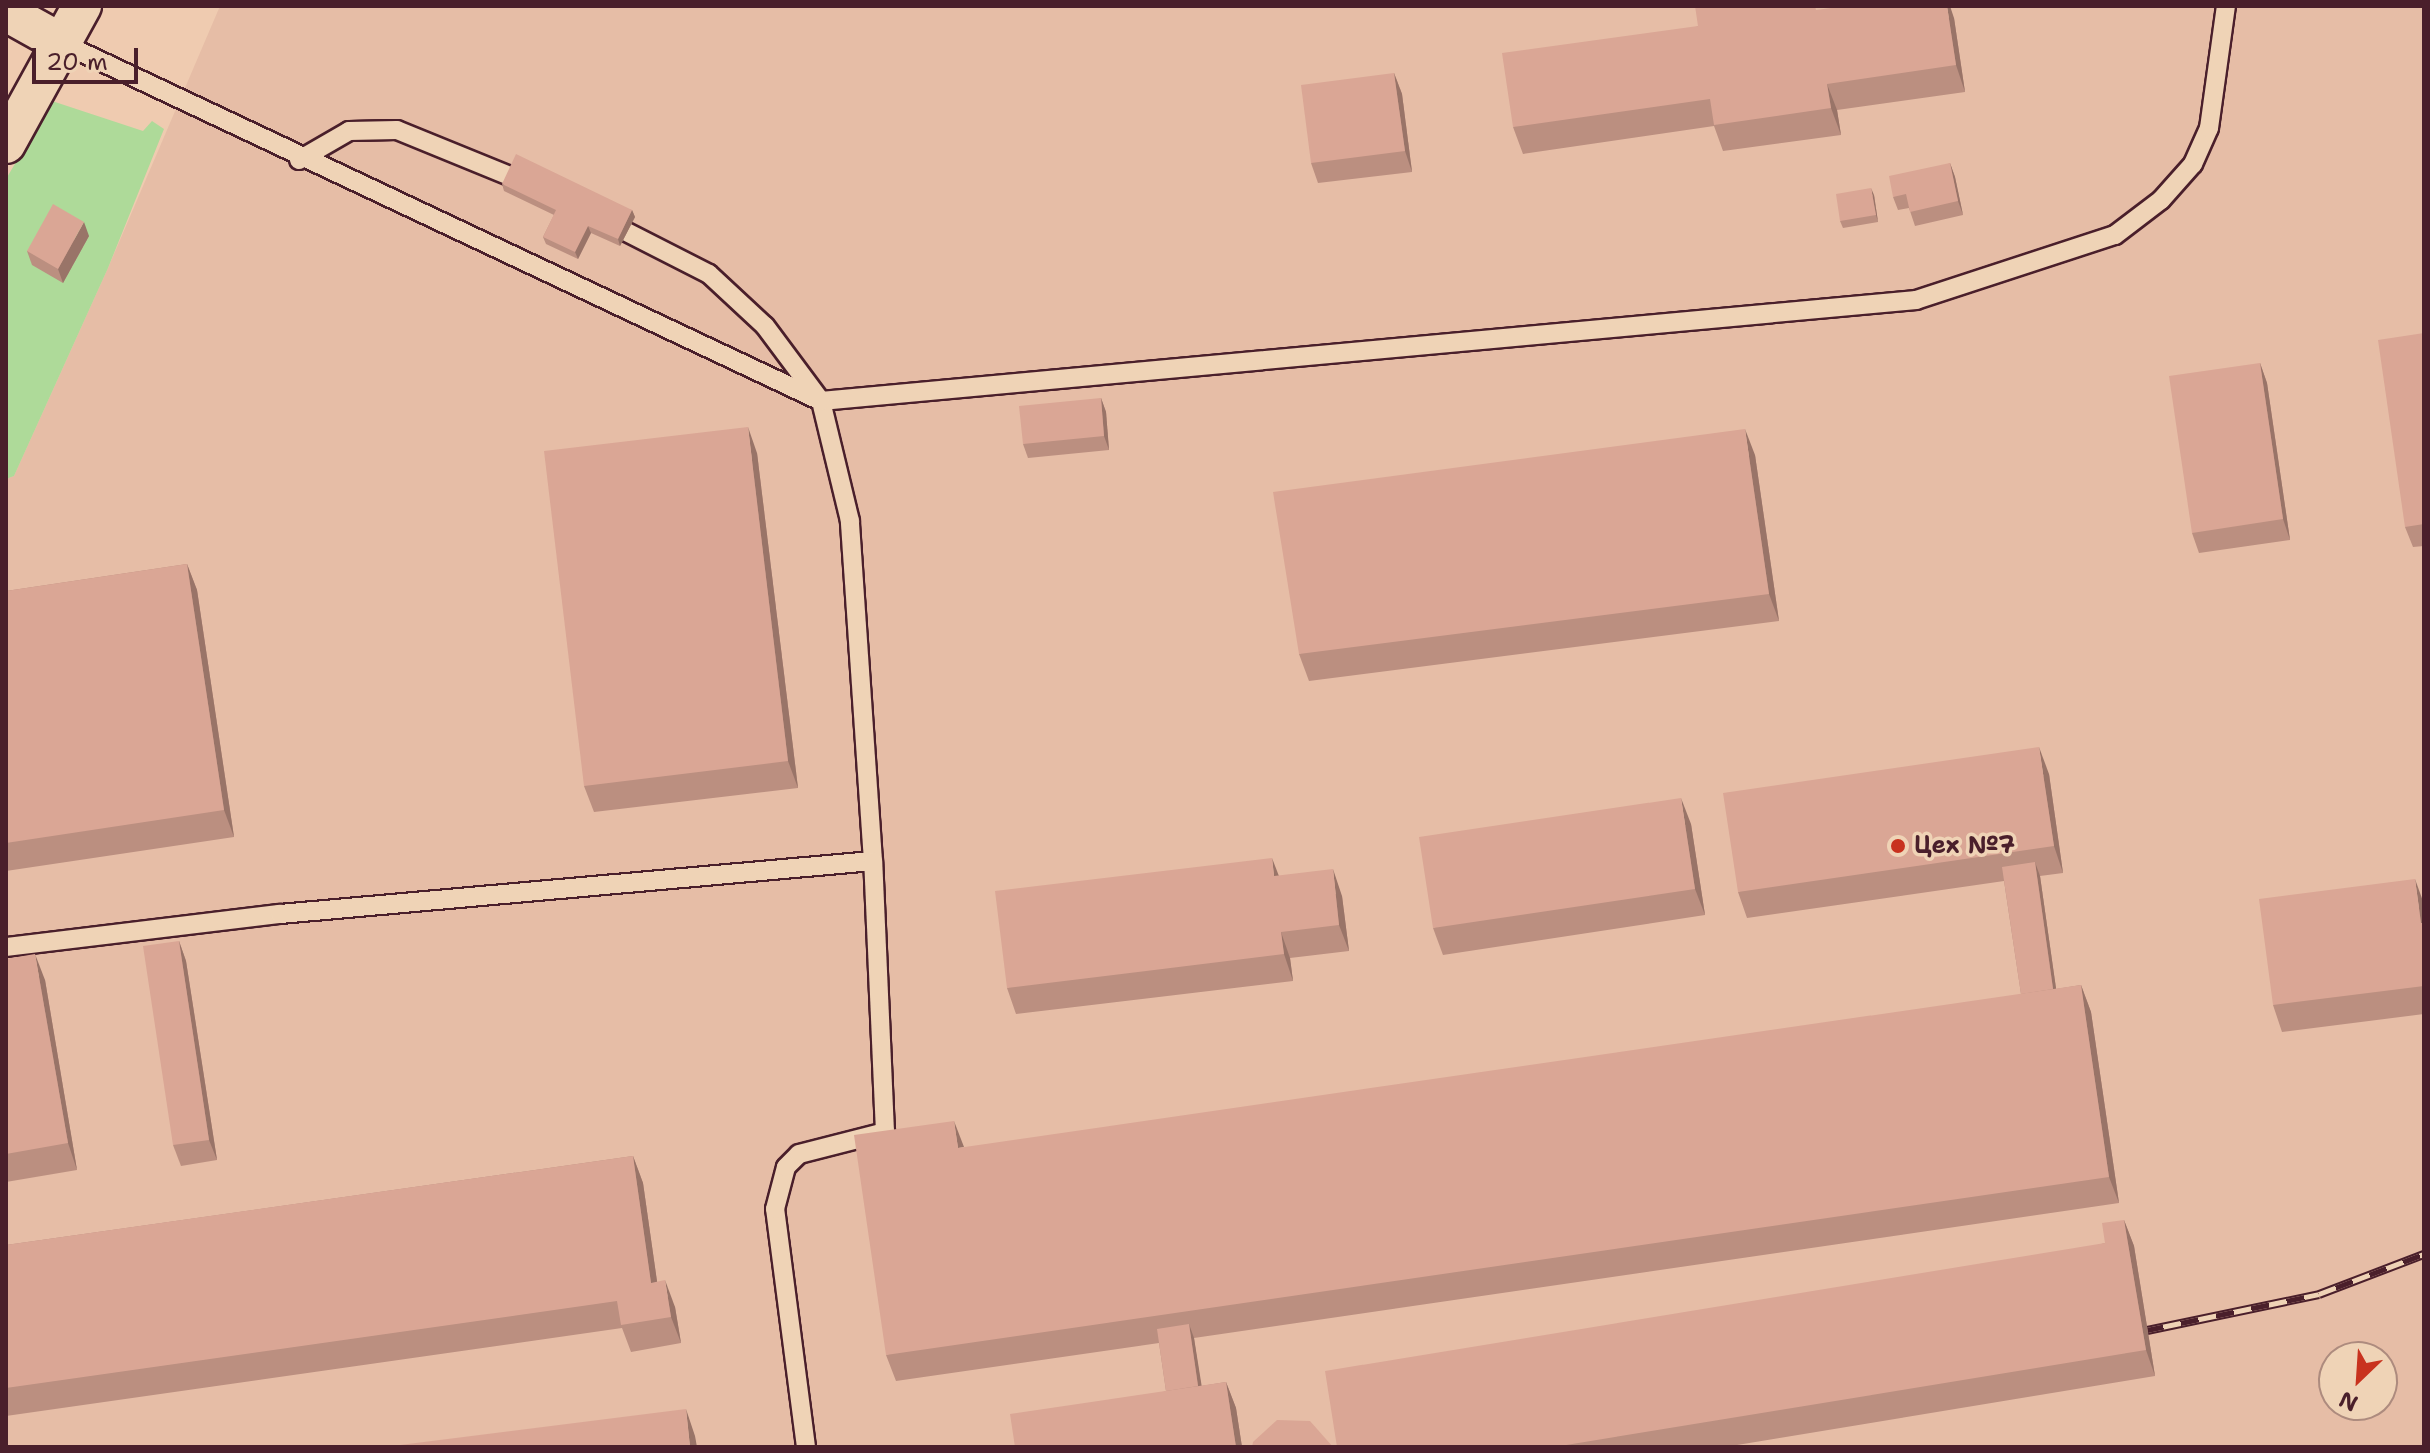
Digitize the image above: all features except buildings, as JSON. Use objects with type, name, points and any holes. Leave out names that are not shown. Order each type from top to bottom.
[{"type":"street","points":[[6,144],[82,6]]},
{"type":"street","points":[[6,12],[62,43]]},
{"type":"lane","points":[[62,43],[299,160],[821,401],[1916,300],[2115,235],[2161,200],[2193,164],[2209,128],[2226,6]]},
{"type":"lane","points":[[299,160],[349,131],[397,130],[549,194]]},
{"type":"lane","points":[[589,214],[709,274],[765,326],[821,401],[850,521],[873,861],[885,1132],[799,1154],[786,1167],[775,1209],[806,1447]]},
{"type":"lane","points":[[6,947],[280,914],[873,861]]},
{"type":"shaded area","points":[[220,6],[2424,6],[2424,1447],[6,1447],[6,479],[14,476],[108,268]]},
{"type":"green space","points":[[52,101],[143,131],[152,121],[164,129],[108,268],[14,476],[6,479],[6,179]]},
{"type":"railway","points":[[2128,1334],[2319,1294],[2424,1254]]},
{"type":"place","name":"Цех №7","points":[[1898,846]]}]
